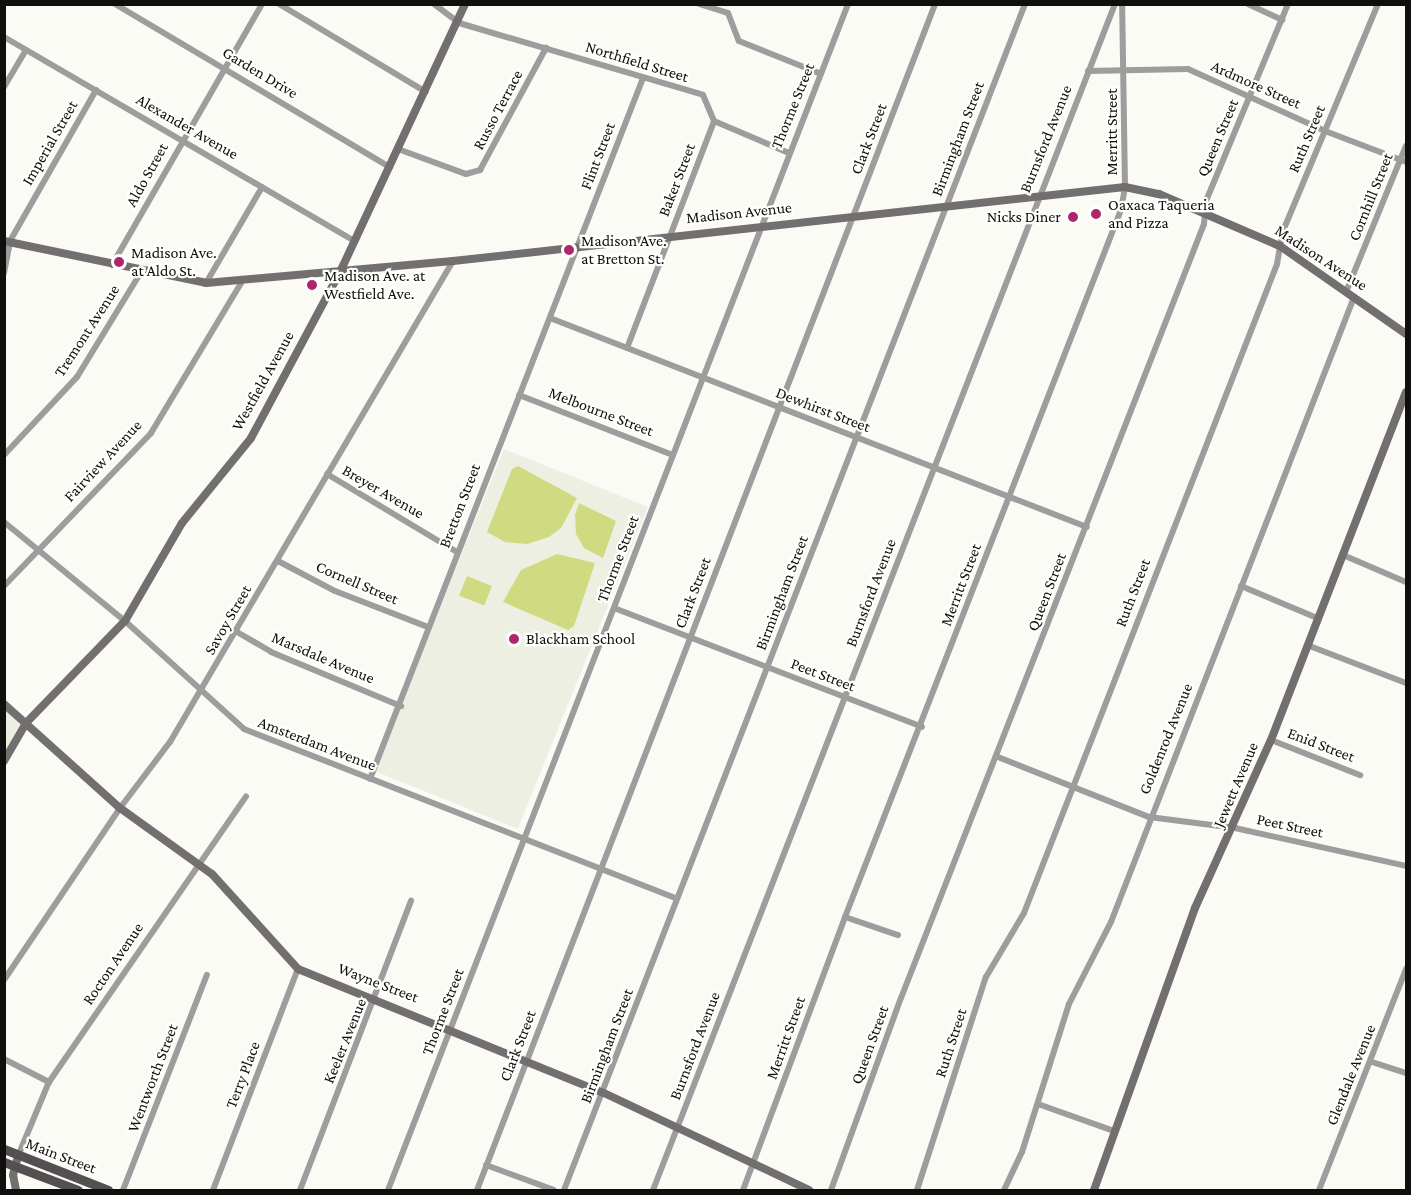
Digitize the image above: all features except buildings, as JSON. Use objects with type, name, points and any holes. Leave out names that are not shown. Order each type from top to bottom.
[{"type":"main road","name":"Westfield Avenue","points":[[4,761],[26,723],[125,621],[182,522],[251,438],[341,270],[459,24],[465,4]]},
{"type":"main road","name":"Madison Avenue","points":[[7,241],[111,266],[206,283],[453,261],[578,244],[1125,188],[1146,190],[1281,246],[1407,334]]},
{"type":"main road","name":"Jewett Avenue","points":[[1094,1191],[1195,908],[1235,828],[1407,392]]},
{"type":"main road","name":"Wayne Street","points":[[4,704],[120,808],[198,863],[298,969],[451,1028],[604,1093],[754,1162],[809,1191]]},
{"type":"main road","name":"Main Street","points":[[4,1149],[108,1191]]},
{"type":"main road","points":[[16,1191],[15,1167],[18,1155]]},
{"type":"main road","name":"Main Street","points":[[4,1162],[78,1191]]},
{"type":"street","name":"Garden Drive","points":[[115,4],[390,166]]},
{"type":"street","name":"Aldo Street","points":[[111,266],[262,4]]},
{"type":"street","points":[[279,4],[426,92]]},
{"type":"street","points":[[434,4],[459,24]]},
{"type":"street","points":[[699,4],[728,13],[738,41],[820,74]]},
{"type":"street","name":"Thorme Street","points":[[388,1191],[848,4]]},
{"type":"street","name":"Clark Street","points":[[477,1191],[936,4]]},
{"type":"street","name":"Birmingham Street","points":[[564,1191],[604,1093],[676,898],[768,668],[1025,4]]},
{"type":"street","name":"Burnsford Avenue","points":[[653,1191],[1037,197],[1115,4]]},
{"type":"street","name":"Merritt Street","points":[[743,1191],[845,917],[922,728],[1121,210],[1125,188],[1125,71],[1122,4]]},
{"type":"street","points":[[1248,4],[1282,20]]},
{"type":"street","name":"Queen Street","points":[[831,1191],[901,998],[998,757],[1204,224],[1206,201],[1288,4]]},
{"type":"street","name":"Ruth Street","points":[[917,1191],[986,977],[1024,913],[1277,264],[1283,231],[1378,4]]},
{"type":"street","name":"Northfield Street","points":[[459,24],[703,95],[714,122]]},
{"type":"street","name":"Alexander Avenue","points":[[4,37],[355,241]]},
{"type":"street","name":"Russo Terrace","points":[[398,149],[466,174],[480,171],[546,48]]},
{"type":"street","points":[[4,87],[26,50]]},
{"type":"street","name":"Ardmore Street","points":[[1088,71],[1188,69],[1325,130],[1404,160]]},
{"type":"street","name":"Flint Street","points":[[578,244],[643,78]]},
{"type":"street","name":"Imperial Street","points":[[4,273],[7,241],[96,90]]},
{"type":"street","points":[[714,122],[789,153]]},
{"type":"street","name":"Baker Street","points":[[627,348],[714,122]]},
{"type":"street","name":"Cornhill Street","points":[[1350,295],[1404,160],[1407,146]]},
{"type":"street","points":[[206,283],[262,187]]},
{"type":"street","name":"Bretton Street","points":[[370,779],[401,705],[428,627],[578,244]]},
{"type":"street","name":"Savoy Street","points":[[4,980],[120,808],[170,742],[202,691],[453,261]]},
{"type":"street","name":"Tremont Avenue","points":[[4,455],[77,377],[141,272]]},
{"type":"street","name":"Fairview Avenue","points":[[4,586],[37,549],[151,433],[243,280]]},
{"type":"street","name":"Goldenrod Avenue","points":[[1004,1191],[1038,1104],[1069,1004],[1111,921],[1149,817],[1242,586],[1350,295]]},
{"type":"street","name":"Dewhirst Street","points":[[550,318],[1087,527]]},
{"type":"street","name":"Melbourne Street","points":[[519,395],[673,454]]},
{"type":"street","name":"Breyer Avenue","points":[[327,474],[457,552]]},
{"type":"street","name":"Amsterdam Avenue","points":[[4,522],[125,621],[244,729],[676,898]]},
{"type":"street","points":[[1343,555],[1407,582]]},
{"type":"street","name":"Cornell Street","points":[[278,561],[335,591],[428,627]]},
{"type":"street","points":[[1242,586],[1317,618]]},
{"type":"street","name":"Peet Street","points":[[614,608],[922,728]]},
{"type":"street","name":"Marsdale Avenue","points":[[237,632],[271,652],[401,705]]},
{"type":"street","points":[[1306,645],[1407,683]]},
{"type":"street","name":"Enid Street","points":[[1271,740],[1360,775]]},
{"type":"street","name":"Peet Street","points":[[998,757],[1149,817],[1235,828],[1407,866]]},
{"type":"street","name":"Rocton Avenue","points":[[18,1155],[49,1082],[246,796]]},
{"type":"street","name":"Keeler Avenue","points":[[300,1191],[376,999],[411,901]]},
{"type":"street","points":[[845,917],[898,935]]},
{"type":"street","name":"Terry Place","points":[[213,1191],[298,969]]},
{"type":"street","name":"Glendale Avenue","points":[[1319,1191],[1407,969]]},
{"type":"street","name":"Wentworth Street","points":[[123,1191],[207,975]]},
{"type":"street","points":[[4,1059],[49,1082]]},
{"type":"street","points":[[1372,1062],[1407,1073]]},
{"type":"street","points":[[1038,1104],[1114,1131]]},
{"type":"street","points":[[486,1166],[554,1191]]},
{"type":"shaded area","name":"Blackham School","points":[[504,449],[648,507],[518,829],[374,771]]},
{"type":"shaded area","points":[[5,709],[20,724],[5,752]]},
{"type":"green space","points":[[518,466],[577,498],[561,528],[549,537],[527,544],[505,542],[487,532],[512,469]]},
{"type":"green space","points":[[579,503],[616,521],[603,558],[584,548],[576,534],[575,515]]},
{"type":"green space","points":[[557,554],[595,563],[574,626],[568,630],[503,602],[521,570]]},
{"type":"green space","points":[[467,576],[492,586],[484,606],[459,595]]},
{"type":"place","name":"Oaxaca Taqueria and Pizza","points":[[1096,214]]},
{"type":"place","name":"Nicks Diner","points":[[1073,217]]},
{"type":"place","name":"Madison Ave. at Bretton St.","points":[[569,250]]},
{"type":"place","name":"Madison Ave. at Aldo St.","points":[[119,262]]},
{"type":"place","name":"Madison Ave. at Westfield Ave.","points":[[312,285]]},
{"type":"place","name":"Blackham School","points":[[514,639]]}]
